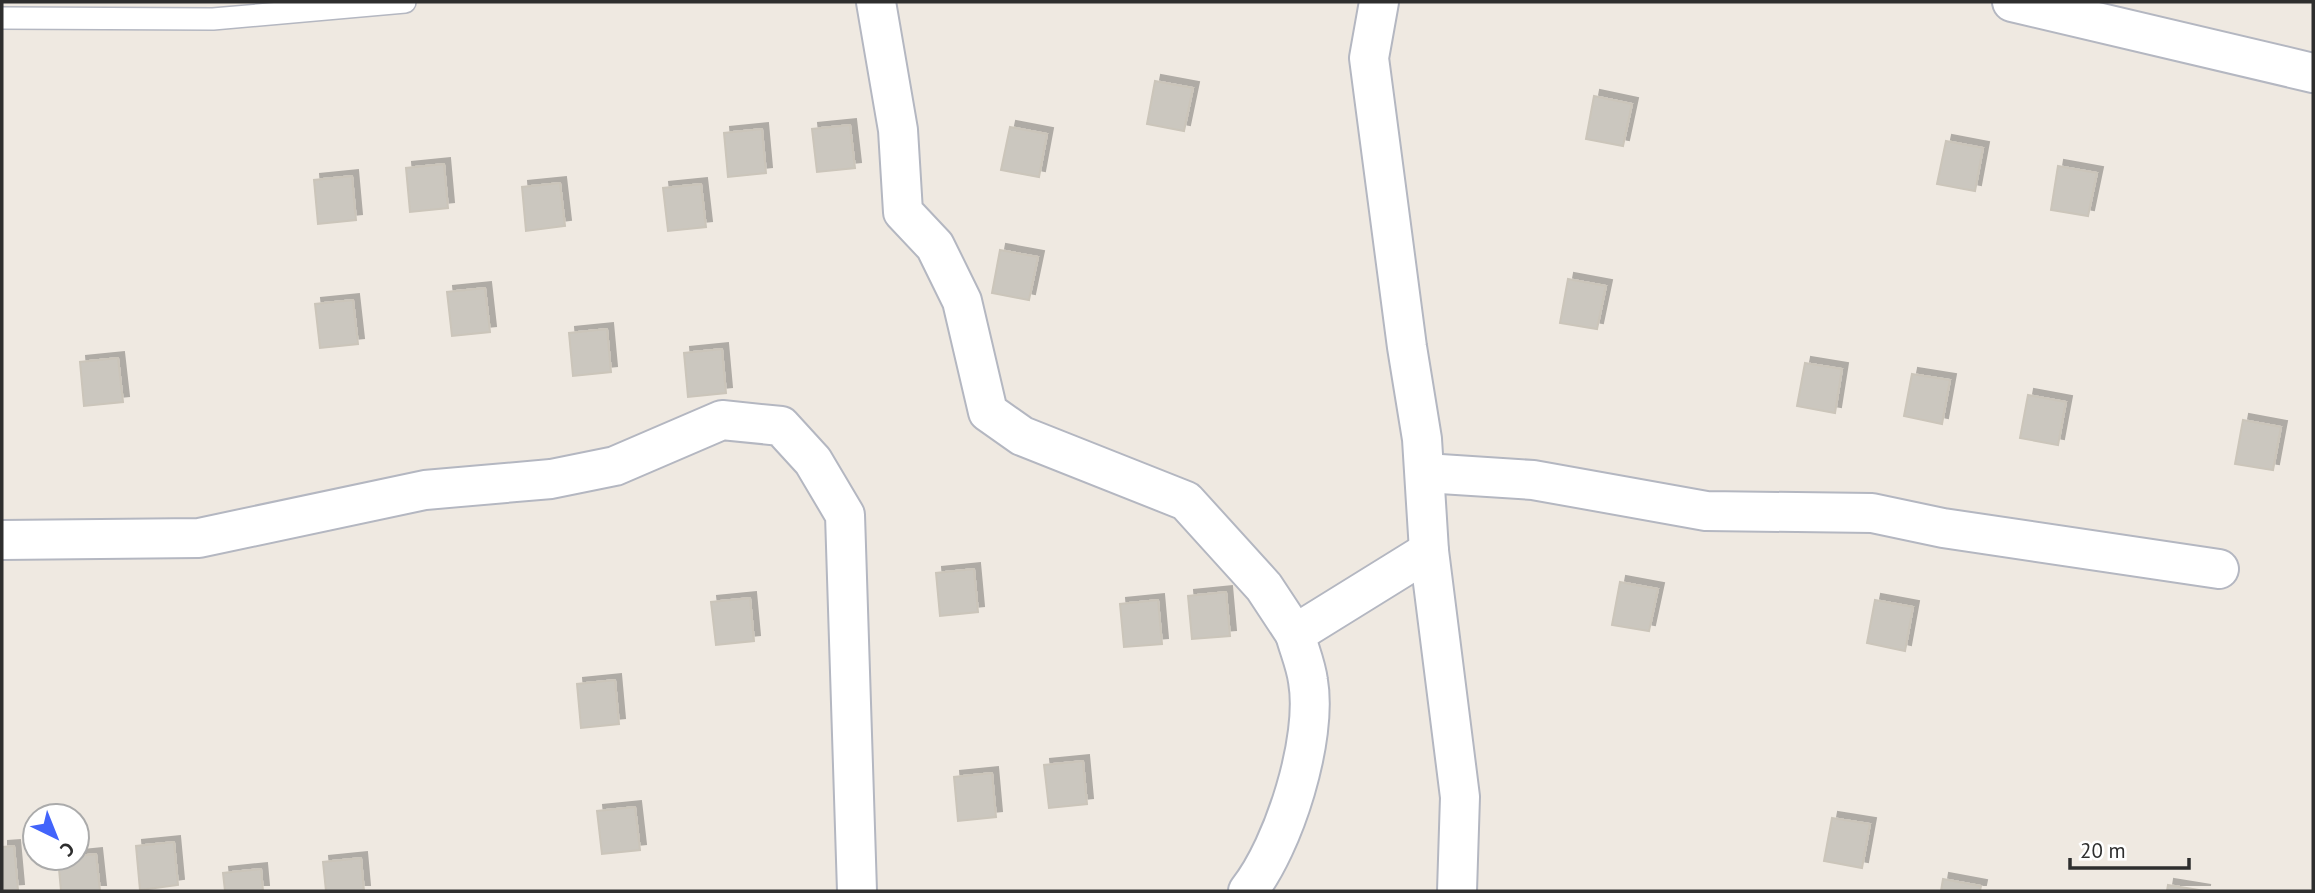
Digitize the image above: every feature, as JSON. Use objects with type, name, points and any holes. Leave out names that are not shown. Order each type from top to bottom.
[{"type":"street","points":[[876,2],[898,130],[903,212],[935,246],[962,301],[988,412],[1022,436],[1186,501],[1264,587],[1295,634],[1308,681],[1309,722],[1287,818],[1264,871],[1248,891]]},
{"type":"street","points":[[1379,2],[1369,58],[1425,473],[1429,551],[1460,797],[1457,891]]},
{"type":"street","points":[[2012,2],[2313,73]]},
{"type":"street","points":[[2,540],[199,538],[425,490],[551,479],[615,466],[722,420],[781,426],[813,461],[845,515],[858,891]]},
{"type":"street","points":[[1425,473],[1533,480],[1706,511],[1872,513],[1943,528],[2219,569]]},
{"type":"street","points":[[1295,634],[1429,551]]},
{"type":"lane","points":[[2,18],[213,19],[405,2]]},
{"type":"building","points":[[1155,81],[1193,88],[1184,131],[1147,124]]},
{"type":"building","points":[[1594,96],[1632,104],[1623,146],[1586,139]]},
{"type":"building","points":[[850,125],[855,168],[817,172],[812,129]]},
{"type":"building","points":[[1010,127],[1047,134],[1039,177],[1001,170]]},
{"type":"building","points":[[762,129],[766,173],[728,177],[724,133]]},
{"type":"building","points":[[1946,141],[1983,148],[1975,191],[1937,184]]},
{"type":"building","points":[[444,164],[448,208],[410,212],[406,168]]},
{"type":"building","points":[[2058,166],[2097,173],[2088,216],[2051,210]]},
{"type":"building","points":[[352,176],[356,220],[318,224],[314,180]]},
{"type":"building","points":[[560,183],[565,226],[526,231],[522,187]]},
{"type":"building","points":[[701,184],[706,227],[668,231],[663,188]]},
{"type":"building","points":[[1000,250],[1038,257],[1029,300],[992,293]]},
{"type":"building","points":[[1568,279],[1606,286],[1597,329],[1560,323]]},
{"type":"building","points":[[485,288],[490,332],[452,336],[447,292]]},
{"type":"building","points":[[353,300],[358,344],[320,348],[315,304]]},
{"type":"building","points":[[607,329],[611,372],[573,376],[569,333]]},
{"type":"building","points":[[722,349],[726,393],[688,397],[684,353]]},
{"type":"building","points":[[118,358],[123,402],[84,406],[80,362]]},
{"type":"building","points":[[1805,363],[1842,369],[1835,413],[1797,406]]},
{"type":"building","points":[[1912,374],[1950,380],[1942,424],[1904,416]]},
{"type":"building","points":[[2028,395],[2066,402],[2058,445],[2020,438]]},
{"type":"building","points":[[2243,420],[2281,427],[2273,470],[2235,464]]},
{"type":"building","points":[[974,569],[978,612],[940,616],[936,573]]},
{"type":"building","points":[[1620,582],[1658,589],[1649,631],[1612,625]]},
{"type":"building","points":[[1226,592],[1230,636],[1192,639],[1188,596]]},
{"type":"building","points":[[750,598],[754,641],[716,645],[711,602]]},
{"type":"building","points":[[1158,600],[1162,644],[1124,647],[1120,604]]},
{"type":"building","points":[[1875,600],[1913,607],[1905,651],[1867,643]]},
{"type":"building","points":[[615,680],[619,724],[581,728],[577,684]]},
{"type":"building","points":[[1083,761],[1087,804],[1049,808],[1044,765]]},
{"type":"building","points":[[992,773],[996,817],[958,821],[954,777]]},
{"type":"building","points":[[635,807],[640,850],[602,854],[597,811]]},
{"type":"building","points":[[1832,818],[1870,824],[1862,868],[1824,861]]},
{"type":"building","points":[[174,842],[178,885],[140,890],[136,846]]},
{"type":"building","points":[[14,846],[18,890],[2,891],[2,847]]},
{"type":"building","points":[[96,854],[100,891],[61,891],[59,872],[91,872],[91,855]]},
{"type":"building","points":[[361,858],[364,891],[326,891],[323,862]]},
{"type":"building","points":[[261,869],[263,891],[225,891],[223,873]]},
{"type":"building","points":[[1943,879],[1981,886],[1980,891],[1941,891]]},
{"type":"building","points":[[2168,885],[2205,891],[2167,891]]}]
